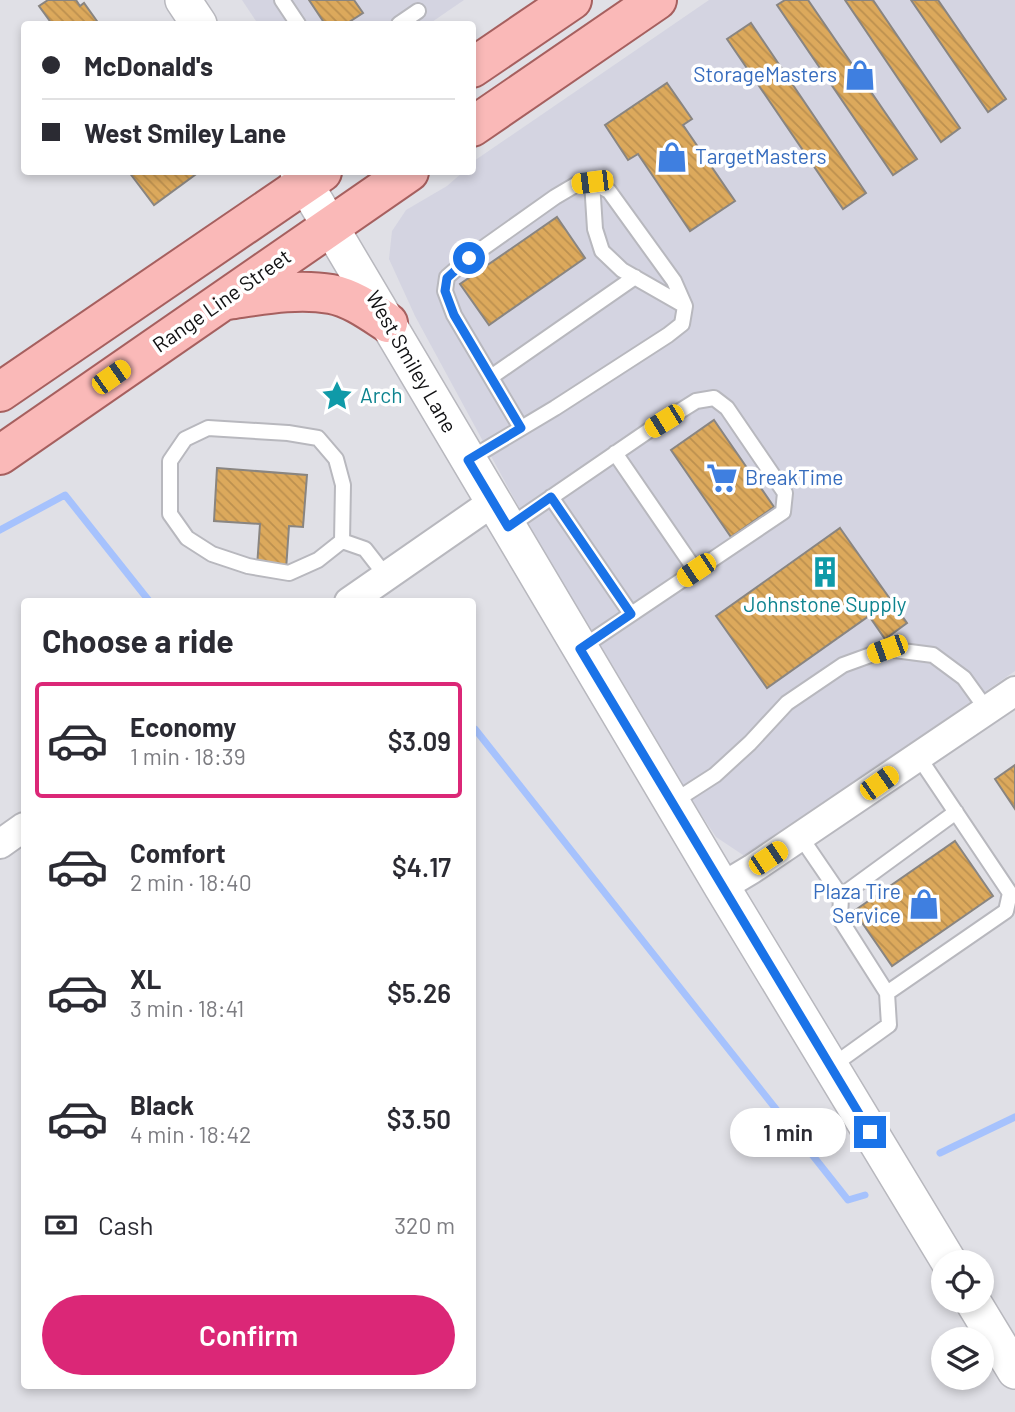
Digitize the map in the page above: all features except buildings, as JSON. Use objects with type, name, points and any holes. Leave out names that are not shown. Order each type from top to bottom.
[{"type":"main road","points":[[476,65],[572,0]]},
{"type":"main road","points":[[476,124],[657,0]]},
{"type":"main road","points":[[0,392],[309,175]]},
{"type":"main road","name":"Range Line Street","points":[[0,454],[405,175]]},
{"type":"main road","points":[[223,300],[291,291],[332,294],[359,304],[388,323]]},
{"type":"street","points":[[183,0],[197,21]]},
{"type":"street","name":"West Smiley Lane","points":[[309,175],[331,225],[500,515],[942,1250]]},
{"type":"street","points":[[355,598],[386,576],[500,515]]},
{"type":"street","points":[[722,887],[1015,691]]},
{"type":"street","points":[[0,844],[21,829]]},
{"type":"street","points":[[980,1313],[1015,1371]]},
{"type":"lane","points":[[282,0],[296,21]]},
{"type":"lane","points":[[403,21],[418,11]]},
{"type":"lane","points":[[592,182],[595,229],[602,251],[622,270],[685,306]]},
{"type":"lane","points":[[468,460],[521,428],[668,335],[682,324],[685,306],[674,281],[609,191],[592,182],[577,184],[555,197],[469,258],[447,278],[445,291],[454,315],[521,428]]},
{"type":"lane","points":[[491,377],[635,277]]},
{"type":"lane","points":[[500,515],[551,497],[696,401],[714,398],[727,408],[785,493],[783,512],[580,649]]},
{"type":"lane","points":[[208,428],[288,433],[318,438],[336,459],[343,485],[342,541],[318,560],[289,573],[248,566],[212,554],[187,538],[170,514],[170,461],[185,439],[208,428]]},
{"type":"lane","points":[[615,453],[696,570]]},
{"type":"lane","points":[[551,497],[631,614]]},
{"type":"lane","points":[[342,541],[365,550],[386,576]]},
{"type":"lane","points":[[672,803],[716,775],[787,703],[843,664],[887,649],[933,655],[964,678],[987,710]]},
{"type":"lane","points":[[887,993],[1006,911],[1010,893],[918,756]]},
{"type":"lane","points":[[841,896],[956,812]]},
{"type":"lane","points":[[800,836],[841,896],[840,919],[887,993],[889,1025],[830,1066]]},
{"type":"shaded area","points":[[242,0],[464,0],[433,21],[256,21]]},
{"type":"shaded area","points":[[709,0],[1015,0],[1015,671],[746,857],[716,837],[684,789],[555,574],[415,316],[389,259],[392,231],[406,210],[447,186],[460,175],[476,175],[476,160]]},
{"type":"waterway","points":[[0,530],[65,495],[147,598]]},
{"type":"waterway","points":[[476,730],[848,1200],[865,1195]]},
{"type":"waterway","points":[[940,1153],[1015,1117]]},
{"type":"place","name":"StorageMasters","points":[[860,75]]},
{"type":"place","name":"TargetMasters","points":[[672,157]]},
{"type":"place","name":"Arch","points":[[337,396]]},
{"type":"place","name":"BreakTime","points":[[722,478]]},
{"type":"place","name":"Johnstone Supply","points":[[825,572]]},
{"type":"place","name":"Plaza Tire Service","points":[[924,904]]},
{"type":"route","points":[[469,258],[447,278],[445,291],[454,315],[521,428],[468,460],[508,527],[551,497],[631,614],[580,649],[870,1132]]}]
